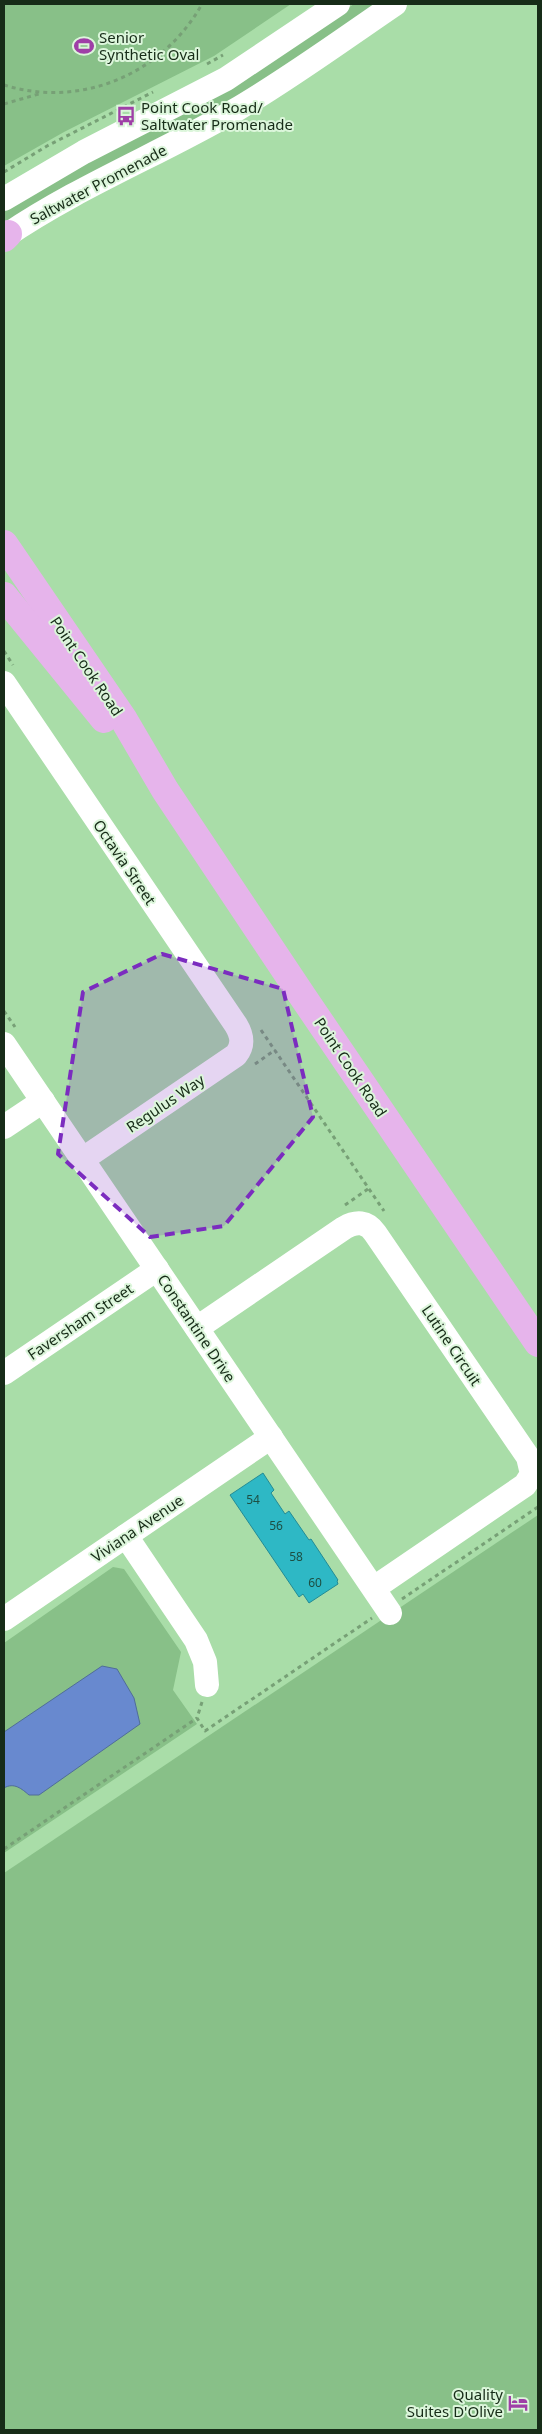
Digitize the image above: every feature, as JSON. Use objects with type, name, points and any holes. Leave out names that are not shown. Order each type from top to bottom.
[{"type":"main road","name":"Point Cook Road","points":[[4,544],[124,720],[165,790],[538,1343]]},
{"type":"main road","name":"Point Cook Road","points":[[4,596],[81,692],[165,790]]},
{"type":"street","points":[[4,199],[84,152],[226,79],[338,4]]},
{"type":"street","name":"Saltwater Promenade","points":[[5,236],[64,198],[252,100],[395,4]]},
{"type":"street","name":"Octavia Street","points":[[9,675],[236,1025],[242,1043]]},
{"type":"street","name":"Regulus Way","points":[[83,1159],[231,1058],[239,1052],[242,1043]]},
{"type":"street","name":"Constantine Drive","points":[[4,1044],[388,1611]]},
{"type":"street","points":[[4,1127],[43,1101]]},
{"type":"street","name":"Lutine Circuit","points":[[197,1328],[344,1228],[354,1223],[364,1224],[375,1233],[511,1433],[531,1464],[532,1474],[528,1482],[374,1588]]},
{"type":"street","name":"Faversham Street","points":[[4,1373],[157,1269]]},
{"type":"street","name":"Viviana Avenue","points":[[4,1619],[271,1437]]},
{"type":"street","points":[[126,1536],[196,1640],[205,1662],[207,1685]]},
{"type":"path","points":[[4,85],[44,92],[77,92],[120,79],[141,68],[177,39],[202,4]]},
{"type":"path","points":[[204,66],[226,53]]},
{"type":"path","points":[[4,172],[47,146],[155,91]]},
{"type":"path","points":[[4,104],[44,92]]},
{"type":"path","points":[[4,651],[9,675]]},
{"type":"path","points":[[259,1028],[389,1219]]},
{"type":"path","points":[[196,1718],[205,1731],[388,1611],[538,1507]]},
{"type":"path","points":[[4,1848],[196,1718],[207,1685]]},
{"type":"highlighted area","points":[[162,954],[283,989],[313,1117],[224,1226],[150,1237],[58,1154],[83,992]]},
{"type":"green space","points":[[4,4],[291,4],[214,56],[64,132],[4,166]]},
{"type":"green space","points":[[354,4],[379,4],[262,83],[4,227],[4,209],[263,66]]},
{"type":"green space","points":[[538,1515],[538,2430],[4,2430],[4,1873]]},
{"type":"green space","points":[[113,1567],[124,1569],[181,1652],[173,1690],[197,1724],[4,1853],[4,1643]]},
{"type":"water","points":[[102,1666],[117,1669],[134,1698],[140,1724],[39,1795],[29,1795],[14,1786],[4,1788],[4,1732]]},
{"type":"building","points":[[263,1473],[274,1490],[271,1493],[285,1514],[289,1511],[309,1540],[311,1539],[338,1580],[338,1584],[309,1603],[303,1594],[299,1597],[230,1495]]},
{"type":"place","name":"Senior Synthetic Oval","points":[[84,46]]},
{"type":"place","name":"Point Cook Road/ Saltwater Promenade","points":[[126,116]]},
{"type":"place","name":"Quality Suites D'Olive","points":[[518,2403]]}]
